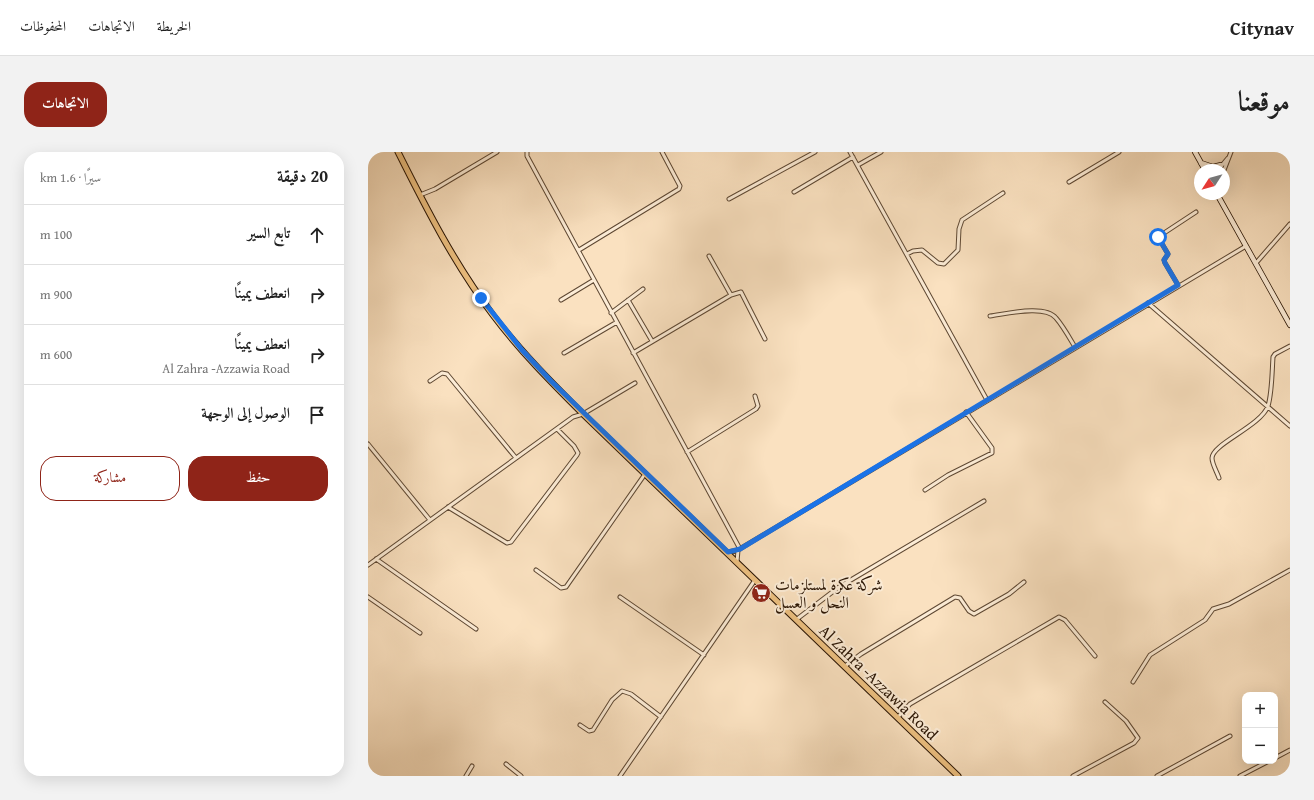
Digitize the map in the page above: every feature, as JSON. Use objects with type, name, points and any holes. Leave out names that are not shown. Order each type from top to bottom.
[{"type":"main road","name":"Al Zahra -Azzawia Road","points":[[398,152],[455,259],[491,313],[522,350],[583,414],[728,552],[755,580],[958,776]]},
{"type":"street","points":[[420,195],[435,189],[497,152]]},
{"type":"street","points":[[527,152],[527,156],[739,549],[737,562]]},
{"type":"street","points":[[579,250],[679,189],[680,186],[662,152]]},
{"type":"street","points":[[729,199],[815,152]]},
{"type":"street","points":[[850,152],[908,254],[987,400]]},
{"type":"street","points":[[858,165],[881,152]]},
{"type":"street","points":[[1069,182],[1120,152]]},
{"type":"street","points":[[1195,152],[1201,163],[1204,164]]},
{"type":"street","points":[[1226,164],[1231,152]]},
{"type":"street","points":[[794,192],[853,157]]},
{"type":"street","points":[[1222,164],[1229,157]]},
{"type":"street","points":[[908,254],[922,250],[938,264],[944,264],[958,250],[959,228],[962,220],[1004,193]]},
{"type":"street","points":[[1221,200],[1290,325]]},
{"type":"street","points":[[1178,285],[1165,263],[1164,260],[1168,254],[1158,237],[1196,212]]},
{"type":"street","points":[[1256,263],[1290,224]]},
{"type":"street","points":[[728,552],[739,549],[1075,346],[1246,246]]},
{"type":"street","points":[[709,256],[731,296]]},
{"type":"street","points":[[561,300],[594,280]]},
{"type":"street","points":[[612,312],[643,289]]},
{"type":"street","points":[[633,353],[731,296],[741,292],[765,339]]},
{"type":"street","points":[[628,300],[652,341]]},
{"type":"street","points":[[1148,303],[1290,426]]},
{"type":"street","points":[[990,316],[1034,310],[1046,312],[1055,316],[1075,346]]},
{"type":"street","points":[[564,353],[617,322]]},
{"type":"street","points":[[1219,478],[1212,458],[1213,453],[1250,426],[1268,407],[1273,357],[1275,354],[1290,346]]},
{"type":"street","points":[[430,381],[442,373],[447,374],[516,458]]},
{"type":"street","points":[[572,417],[583,414],[635,383]]},
{"type":"street","points":[[687,452],[756,409],[758,406],[755,396]]},
{"type":"street","points":[[368,565],[557,429],[572,417],[577,408]]},
{"type":"street","points":[[924,490],[948,475],[992,453],[992,448],[966,412]]},
{"type":"street","points":[[448,507],[507,543],[511,542],[578,453],[574,446],[557,429]]},
{"type":"street","points":[[368,444],[430,520]]},
{"type":"street","points":[[536,570],[561,588],[566,587],[645,474]]},
{"type":"street","points":[[797,619],[839,587],[984,501]]},
{"type":"street","points":[[376,559],[476,629]]},
{"type":"street","points":[[1133,682],[1150,655],[1205,620],[1213,609],[1229,604],[1290,570]]},
{"type":"street","points":[[620,776],[755,580]]},
{"type":"street","points":[[845,666],[861,654],[955,597],[960,598],[969,611],[974,614],[1009,594],[1024,582]]},
{"type":"street","points":[[368,597],[420,633]]},
{"type":"street","points":[[620,597],[704,655]]},
{"type":"street","points":[[898,717],[910,704],[1059,617],[1065,620],[1095,656]]},
{"type":"street","points":[[580,725],[590,731],[594,730],[612,700],[622,691],[631,694],[661,717]]},
{"type":"street","points":[[1073,776],[1134,743],[1138,738],[1126,721],[1105,702]]},
{"type":"street","points":[[1157,776],[1230,736]]},
{"type":"street","points":[[1278,756],[1290,750]]},
{"type":"street","points":[[506,764],[521,776]]},
{"type":"street","points":[[1240,776],[1263,764]]},
{"type":"street","points":[[466,776],[472,766]]},
{"type":"place","name":"شركة عكرة لمستلزمات النحل و العسل","points":[[761,593]]},
{"type":"route","points":[[481,298],[522,350],[551,381],[593,424],[728,552],[740,549],[945,424],[1178,285],[1165,263],[1164,260],[1168,257],[1168,254],[1158,237]]}]
